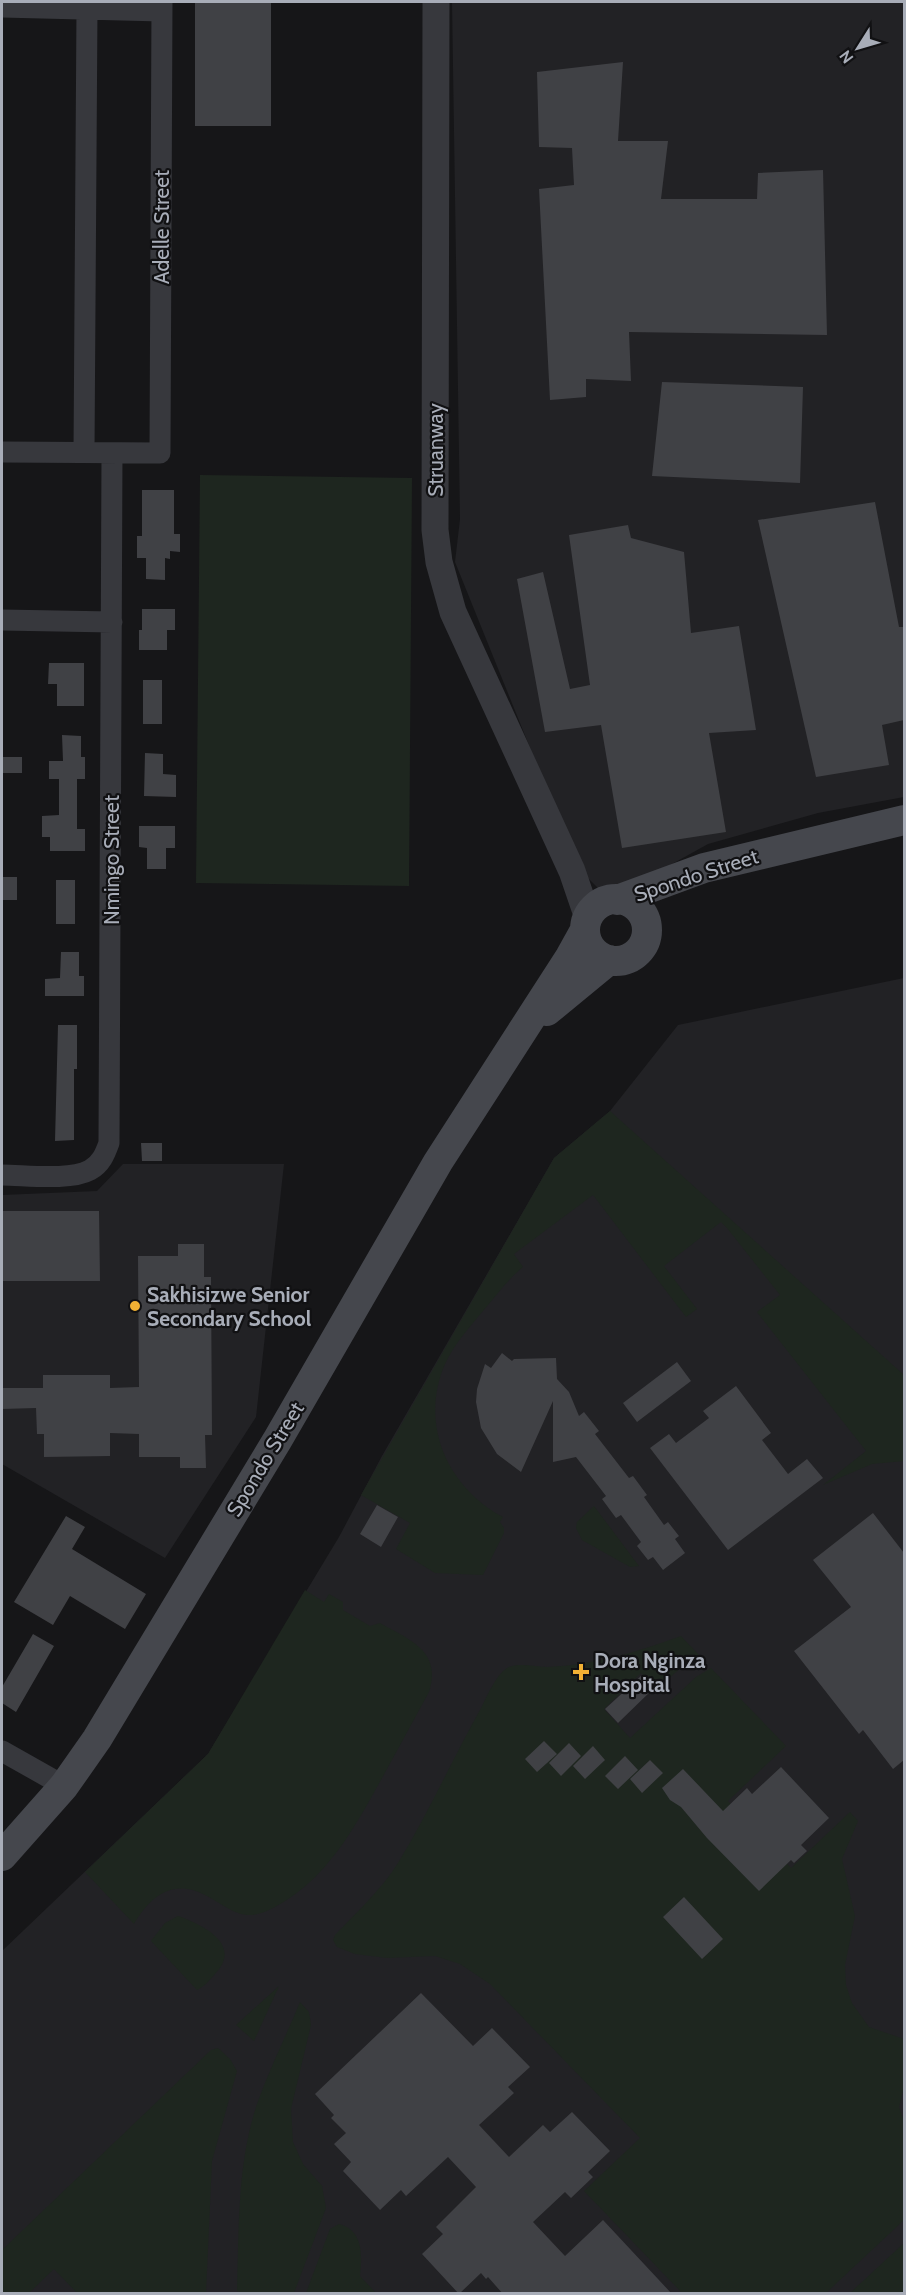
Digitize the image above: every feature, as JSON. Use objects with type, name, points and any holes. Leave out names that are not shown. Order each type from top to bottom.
[{"type":"main road","name":"Spondo Street","points":[[2,1856],[64,1786],[97,1740],[153,1649],[432,1172],[599,912],[704,868],[904,820]]},
{"type":"main road","name":"Spondo Street","points":[[646,926],[664,907],[687,891],[774,851]]},
{"type":"main road","points":[[630,903],[639,910],[646,926],[644,943],[634,956],[618,961],[609,960],[599,956],[592,949],[587,940],[599,912],[630,903]]},
{"type":"main road","name":"Spondo Street","points":[[509,1050],[559,999],[609,960]]},
{"type":"street","name":"Struanway","points":[[436,2],[435,530],[439,562],[453,612],[572,871],[599,912]]},
{"type":"street","points":[[2,7],[162,6]]},
{"type":"street","name":"Adelle Street","points":[[112,454],[160,453],[162,6]]},
{"type":"street","points":[[84,452],[87,8]]},
{"type":"street","points":[[2,452],[112,454]]},
{"type":"street","name":"Nmingo Street","points":[[2,1175],[74,1175],[90,1170],[99,1163],[109,1143],[112,454]]},
{"type":"street","points":[[2,620],[112,622]]},
{"type":"street","points":[[2,1751],[64,1786]]},
{"type":"shaded area","points":[[452,2],[904,2],[904,797],[818,813],[708,844],[609,899],[579,869],[455,562],[460,519]]},
{"type":"shaded area","points":[[200,475],[412,478],[409,886],[196,883]]},
{"type":"shaded area","name":"Dora Nginza Hospital","points":[[904,978],[904,2293],[2,2294],[2,1951],[208,1754],[339,1537],[382,1456],[554,1158],[610,1111],[678,1025]]},
{"type":"shaded area","points":[[610,1111],[904,1375],[904,1461],[872,1464],[823,1485],[866,1451],[757,1312],[780,1295],[727,1228],[721,1222],[664,1266],[697,1309],[686,1317],[593,1195],[514,1254],[523,1267],[467,1330],[445,1364],[438,1387],[435,1409],[437,1431],[443,1452],[453,1471],[467,1489],[483,1504],[503,1517],[500,1522],[504,1533],[483,1575],[435,1573],[396,1549],[410,1523],[361,1495],[554,1158]]},
{"type":"shaded area","name":"Sakhisizwe Senior Secondary School","points":[[123,1164],[284,1164],[256,1417],[165,1558],[2,1464],[2,1195],[97,1191]]},
{"type":"shaded area","points":[[594,1506],[639,1566],[630,1567],[582,1540],[576,1528],[577,1522]]},
{"type":"shaded area","points":[[305,1590],[324,1602],[329,1594],[343,1602],[343,1610],[370,1626],[380,1623],[421,1648],[431,1666],[432,1678],[429,1692],[349,1835],[324,1868],[293,1896],[264,1912],[246,1915],[231,1910],[193,1890],[172,1890],[155,1898],[134,1924],[85,1872],[208,1754]]},
{"type":"shaded area","points":[[681,1636],[699,1655],[657,1689],[641,1673],[604,1709],[630,1738],[696,1677],[711,1668],[786,1746],[728,1801],[791,1868],[850,1812],[858,1821],[842,1859],[855,1916],[845,1965],[846,1985],[852,2003],[869,2027],[904,2039],[904,2087],[899,2107],[904,2121],[904,2220],[826,2293],[682,2293],[584,2191],[640,2138],[490,1984],[460,1964],[435,1956],[387,1958],[355,1954],[337,1947],[333,1940],[335,1935],[376,1892],[398,1863],[492,1687],[507,1668],[516,1665],[565,1666],[599,1661]]},
{"type":"shaded area","points":[[178,1916],[199,1925],[217,1937],[225,1954],[223,1964],[205,1985],[197,1990],[151,1941],[165,1923]]},
{"type":"shaded area","points":[[279,1986],[254,2041],[236,2025]]},
{"type":"shaded area","points":[[300,2002],[309,2012],[311,2025],[291,2109],[293,2142],[303,2164],[322,2186],[326,2208],[294,2293],[243,2293],[237,2291],[239,2220],[242,2173],[250,2127],[267,2078]]},
{"type":"shaded area","points":[[218,2048],[230,2059],[237,2071],[212,2161],[206,2293],[77,2293],[54,2269],[29,2293],[2,2293],[2,2250],[211,2050]]},
{"type":"shaded area","points":[[339,2224],[347,2227],[357,2238],[361,2253],[360,2276],[376,2293],[306,2293],[330,2229]]},
{"type":"shaded area","points":[[904,2243],[904,2293],[850,2293]]},
{"type":"building","points":[[195,2],[271,2],[271,126],[195,126]]},
{"type":"building","points":[[623,62],[618,141],[668,141],[661,199],[757,199],[758,173],[823,170],[827,335],[629,332],[631,381],[586,379],[586,397],[550,400],[539,189],[574,185],[572,148],[539,147],[537,72]]},
{"type":"building","points":[[662,382],[803,387],[800,483],[652,476]]},
{"type":"building","points":[[142,490],[174,490],[174,534],[180,534],[180,552],[170,551],[170,559],[165,558],[165,580],[146,579],[146,558],[137,558],[137,536],[142,536]]},
{"type":"building","points":[[875,502],[899,627],[904,627],[904,720],[882,725],[889,765],[816,777],[758,520]]},
{"type":"building","points":[[628,525],[631,538],[684,552],[691,633],[739,626],[756,730],[709,733],[726,832],[622,848],[601,725],[545,732],[517,579],[543,572],[570,689],[590,685],[569,535]]},
{"type":"building","points":[[142,609],[175,609],[175,630],[167,630],[167,650],[139,650]]},
{"type":"building","points":[[49,663],[84,663],[84,706],[57,706],[57,684],[48,684]]},
{"type":"building","points":[[143,680],[162,680],[162,724],[143,724]]},
{"type":"building","points":[[62,735],[81,736],[81,757],[85,757],[85,779],[77,779],[77,829],[85,829],[85,851],[50,851],[50,837],[42,837],[42,816],[59,815],[59,779],[49,779],[49,761],[63,761]]},
{"type":"building","points":[[145,753],[163,754],[163,774],[176,775],[176,797],[144,796]]},
{"type":"building","points":[[2,757],[22,757],[22,773],[2,773]]},
{"type":"building","points":[[139,826],[175,826],[175,848],[166,848],[166,869],[147,869],[147,848],[139,847]]},
{"type":"building","points":[[2,877],[17,877],[17,900],[2,900]]},
{"type":"building","points":[[56,880],[75,880],[75,924],[56,924]]},
{"type":"building","points":[[61,952],[79,952],[79,976],[84,976],[84,996],[45,996],[45,979],[60,978]]},
{"type":"building","points":[[58,1025],[77,1025],[77,1069],[74,1069],[74,1140],[55,1141]]},
{"type":"building","points":[[141,1143],[162,1143],[162,1161],[142,1161]]},
{"type":"building","points":[[2,1211],[99,1211],[100,1281],[2,1281]]},
{"type":"building","points":[[178,1244],[204,1244],[204,1277],[211,1277],[212,1435],[205,1435],[206,1468],[180,1468],[180,1457],[139,1457],[139,1434],[110,1433],[110,1456],[44,1457],[44,1434],[37,1434],[36,1408],[2,1409],[2,1388],[43,1388],[43,1375],[110,1375],[110,1388],[139,1387],[138,1256],[178,1256]]},
{"type":"building","points":[[502,1353],[512,1361],[514,1359],[556,1358],[557,1379],[569,1392],[579,1416],[584,1412],[599,1431],[595,1434],[629,1478],[633,1476],[647,1495],[644,1497],[664,1525],[668,1522],[679,1536],[675,1539],[685,1553],[663,1570],[653,1557],[648,1560],[637,1546],[641,1542],[621,1515],[616,1518],[602,1499],[606,1496],[576,1457],[553,1462],[553,1401],[521,1472],[497,1454],[481,1428],[476,1402],[477,1389],[485,1364],[491,1368]]},
{"type":"building","points":[[677,1362],[691,1381],[637,1422],[623,1403]]},
{"type":"building","points":[[736,1386],[771,1433],[762,1440],[788,1474],[807,1459],[823,1478],[728,1550],[650,1448],[669,1434],[676,1443],[709,1418],[703,1411]]},
{"type":"building","points":[[377,1505],[398,1517],[381,1547],[360,1534]]},
{"type":"building","points":[[873,1513],[904,1553],[904,1760],[893,1769],[863,1730],[859,1734],[794,1651],[851,1607],[813,1560]]},
{"type":"building","points":[[66,1516],[85,1527],[72,1549],[146,1594],[125,1629],[70,1596],[53,1625],[14,1602]]},
{"type":"building","points":[[33,1634],[54,1646],[16,1712],[2,1703],[2,1687]]},
{"type":"building","points":[[641,1676],[653,1689],[618,1723],[605,1709]]},
{"type":"building","points":[[544,1741],[557,1754],[537,1772],[525,1759]]},
{"type":"building","points":[[569,1743],[581,1756],[561,1776],[549,1763]]},
{"type":"building","points":[[593,1746],[605,1760],[585,1779],[573,1766]]},
{"type":"building","points":[[625,1756],[638,1770],[618,1789],[605,1776]]},
{"type":"building","points":[[650,1760],[663,1773],[642,1793],[630,1779]]},
{"type":"building","points":[[781,1767],[829,1818],[801,1845],[807,1851],[794,1863],[791,1860],[759,1891],[707,1838],[681,1807],[670,1800],[662,1788],[683,1769],[723,1811],[747,1788],[752,1794]]},
{"type":"building","points":[[684,1897],[723,1939],[702,1959],[663,1917]]},
{"type":"building","points":[[421,1993],[473,2046],[492,2028],[530,2067],[508,2087],[514,2093],[479,2125],[509,2157],[543,2125],[550,2132],[572,2112],[610,2151],[588,2172],[593,2177],[571,2198],[565,2192],[533,2222],[565,2256],[603,2220],[672,2294],[503,2294],[488,2277],[486,2279],[481,2273],[459,2294],[422,2254],[443,2234],[436,2227],[476,2187],[448,2157],[406,2196],[401,2190],[380,2210],[343,2171],[351,2162],[334,2144],[346,2133],[331,2118],[334,2115],[315,2094]]},
{"type":"place","name":"Sakhisizwe Senior Secondary School","points":[[135,1306]]},
{"type":"place","name":"Dora Nginza Hospital","points":[[581,1672]]}]
